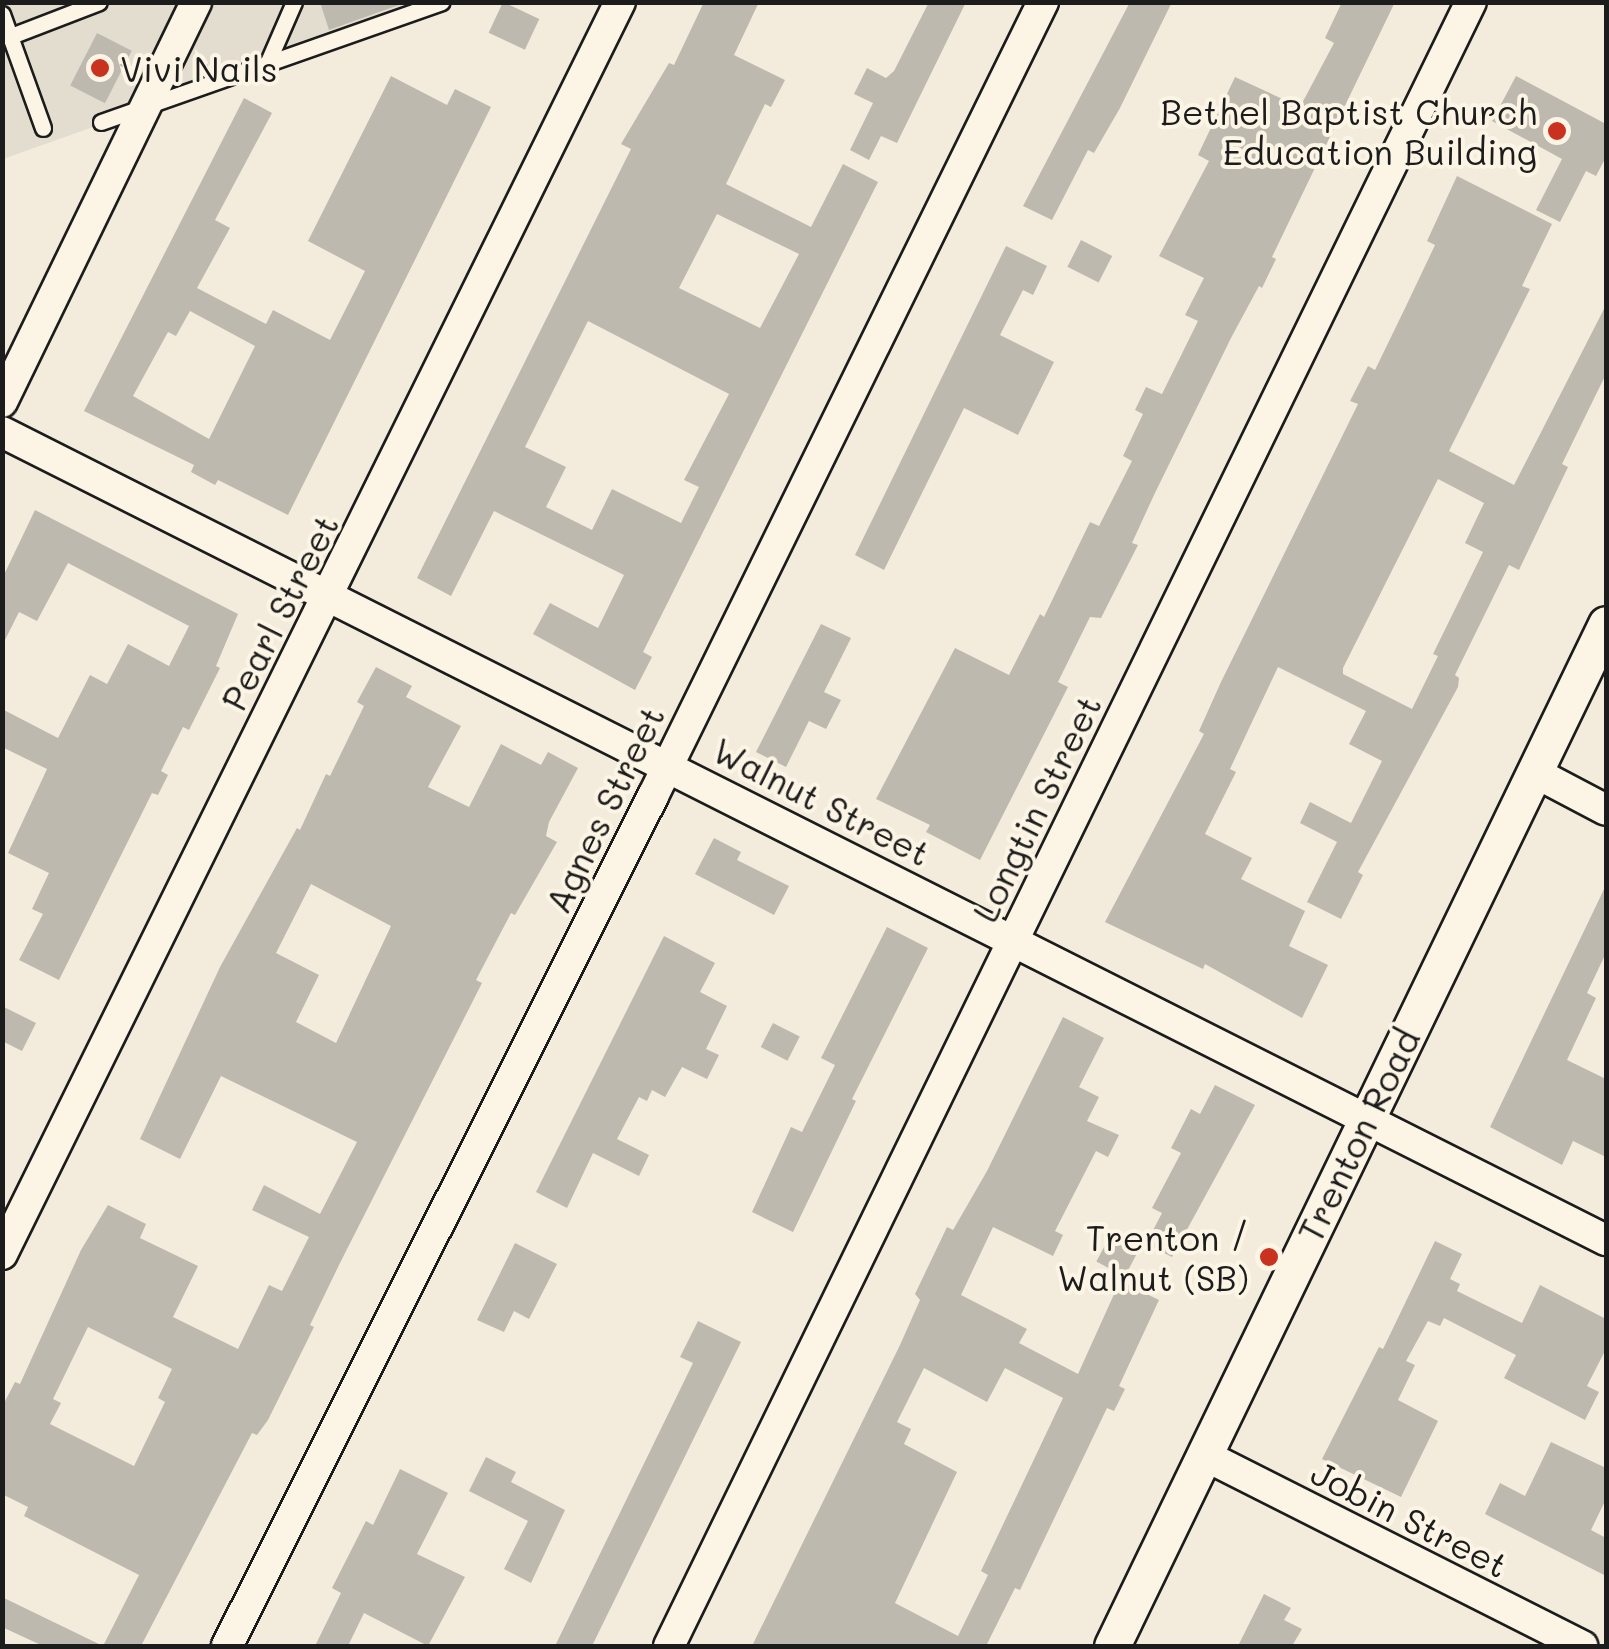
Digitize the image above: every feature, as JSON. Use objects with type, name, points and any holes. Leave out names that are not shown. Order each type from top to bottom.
[{"type":"street","name":"Pearl Street","points":[[2,1254],[620,2]]},
{"type":"street","name":"Agnes Street","points":[[228,1646],[669,764],[1043,2]]},
{"type":"street","name":"Longtin Street","points":[[668,1646],[1471,2]]},
{"type":"street","points":[[2,402],[194,3]]},
{"type":"street","name":"Walnut Street","points":[[2,432],[669,764],[1606,1240]]},
{"type":"street","name":"Trenton Road","points":[[1112,1646],[1606,624]]},
{"type":"street","points":[[1534,772],[1606,810]]},
{"type":"street","name":"Jobin Street","points":[[1204,1455],[1582,1646]]},
{"type":"lane","points":[[10,36],[99,2]]},
{"type":"lane","points":[[266,64],[294,2]]},
{"type":"lane","points":[[101,122],[442,2]]},
{"type":"lane","points":[[2,14],[43,128]]},
{"type":"shaded area","points":[[3,3],[442,3],[3,159]]},
{"type":"building","points":[[320,2],[407,2],[329,30]]},
{"type":"building","points":[[503,2],[539,19],[525,50],[489,33]]},
{"type":"building","points":[[704,2],[759,2],[734,55],[785,80],[771,107],[765,104],[726,184],[811,227],[843,164],[878,182],[643,652],[652,657],[635,690],[533,634],[550,603],[598,628],[624,575],[494,511],[451,596],[417,578],[631,149],[621,144],[669,63],[674,65]],"holes":[[[717,214],[799,254],[760,328],[679,288]],[[588,321],[729,394],[684,480],[699,487],[681,523],[612,489],[592,530],[546,507],[566,467],[525,447]]]},
{"type":"building","points":[[929,2],[966,2],[897,143],[881,136],[869,160],[850,150],[873,103],[854,94],[867,68],[886,78],[894,71]]},
{"type":"building","points":[[1130,2],[1172,2],[1120,108],[1094,153],[1088,150],[1052,220],[1023,206]]},
{"type":"building","points":[[1342,2],[1395,2],[1272,257],[1276,259],[1262,288],[1259,286],[1231,338],[1154,495],[1132,543],[1138,545],[1101,618],[1090,617],[1058,682],[1068,687],[980,860],[926,832],[930,825],[876,799],[955,648],[1009,675],[1040,614],[1044,617],[1090,522],[1099,526],[1132,461],[1123,456],[1143,414],[1135,410],[1146,387],[1162,394],[1198,321],[1185,315],[1204,278],[1159,256],[1209,161],[1198,155],[1235,77],[1300,107],[1334,43],[1325,38]]},
{"type":"building","name":"Vivi Nails","points":[[97,33],[132,51],[105,103],[70,86]]},
{"type":"building","points":[[391,76],[447,105],[455,89],[491,107],[288,515],[218,480],[215,485],[191,472],[194,465],[84,411],[244,98],[272,113],[215,220],[230,228],[197,288],[266,324],[273,310],[330,340],[365,271],[308,241]],"holes":[[[190,311],[255,346],[209,439],[133,396],[168,332],[176,336]]]},
{"type":"building","name":"Bethel Baptist Church Education Building","points":[[1516,76],[1606,124],[1606,157],[1596,176],[1586,171],[1560,222],[1536,210],[1562,159],[1492,121]]},
{"type":"building","points":[[1457,176],[1552,224],[1522,286],[1530,289],[1449,451],[1514,485],[1606,305],[1606,374],[1562,464],[1568,467],[1519,570],[1509,565],[1455,675],[1459,678],[1458,687],[1358,872],[1363,875],[1341,919],[1307,902],[1337,842],[1300,823],[1310,802],[1351,823],[1382,761],[1349,744],[1366,711],[1278,667],[1252,722],[1230,769],[1236,772],[1205,834],[1252,858],[1241,879],[1305,911],[1289,946],[1328,965],[1302,1018],[1205,964],[1203,969],[1105,922],[1204,734],[1199,731],[1221,682],[1358,404],[1350,401],[1368,366],[1375,370],[1435,245],[1427,241]],"holes":[[[1438,479],[1484,503],[1465,543],[1483,552],[1433,654],[1438,656],[1412,709],[1343,674]]]},
{"type":"building","points":[[1081,240],[1112,256],[1099,283],[1067,267]]},
{"type":"building","points":[[1006,246],[1047,266],[1033,295],[1023,290],[1000,335],[1054,362],[1018,435],[964,408],[884,570],[855,555]]},
{"type":"building","points":[[35,510],[238,614],[216,666],[220,668],[189,730],[183,727],[161,771],[168,775],[158,795],[152,793],[59,980],[19,960],[43,914],[32,909],[49,873],[8,853],[47,769],[2,747],[2,709],[58,738],[90,675],[107,684],[128,644],[169,666],[189,626],[68,563],[37,621],[19,612],[2,646],[2,579]]},
{"type":"building","points":[[821,624],[851,638],[824,692],[841,700],[826,729],[809,721],[786,767],[756,752]]},
{"type":"building","points":[[376,667],[412,686],[406,697],[461,726],[428,787],[469,807],[501,744],[541,765],[548,752],[578,768],[549,822],[546,836],[557,842],[515,915],[511,913],[476,980],[482,983],[340,1263],[310,1325],[314,1327],[268,1420],[257,1435],[252,1433],[141,1646],[103,1646],[139,1575],[24,1516],[28,1507],[2,1494],[2,1407],[15,1382],[20,1384],[81,1250],[108,1205],[146,1224],[140,1238],[198,1266],[173,1317],[238,1349],[269,1285],[282,1291],[309,1237],[252,1210],[264,1185],[320,1214],[357,1142],[221,1076],[180,1159],[140,1139],[220,967],[297,828],[300,830],[326,774],[330,776],[364,706],[357,702]],"holes":[[[311,884],[391,926],[336,1043],[296,1022],[319,975],[276,953]],[[88,1327],[172,1369],[158,1398],[165,1402],[134,1466],[50,1424],[61,1403],[53,1399]]]},
{"type":"building","points":[[714,838],[741,852],[737,860],[789,886],[774,915],[695,874]]},
{"type":"building","points":[[1606,885],[1606,953],[1587,993],[1596,998],[1567,1060],[1606,1079],[1606,1157],[1573,1141],[1562,1165],[1490,1127]]},
{"type":"building","points":[[887,927],[928,948],[852,1099],[856,1101],[793,1232],[752,1212],[791,1127],[802,1132],[835,1065],[821,1058]]},
{"type":"building","points":[[664,936],[715,963],[700,992],[727,1006],[706,1049],[719,1055],[707,1079],[682,1067],[665,1097],[652,1090],[647,1101],[639,1097],[617,1139],[649,1155],[639,1176],[593,1153],[567,1208],[536,1192]]},
{"type":"building","points":[[2,1006],[36,1023],[22,1051],[2,1041]]},
{"type":"building","points":[[1063,1017],[1104,1038],[1079,1087],[1099,1097],[1087,1121],[1119,1135],[1108,1157],[1096,1151],[1055,1231],[1063,1235],[1053,1256],[993,1227],[961,1295],[1027,1329],[1019,1343],[1078,1374],[1120,1281],[1159,1300],[1119,1386],[1125,1389],[1114,1411],[1107,1408],[1020,1590],[1015,1588],[986,1646],[752,1646],[900,1345],[920,1300],[915,1294],[947,1227],[953,1230],[987,1171]],"holes":[[[924,1368],[987,1402],[1005,1368],[1063,1398],[981,1571],[988,1575],[958,1636],[895,1603],[957,1472],[904,1444],[911,1429],[897,1422]]]},
{"type":"building","points":[[773,1023],[800,1037],[787,1061],[761,1047]]},
{"type":"building","points":[[1215,1085],[1255,1105],[1172,1257],[1146,1244],[1162,1213],[1152,1208],[1181,1153],[1171,1148],[1191,1109],[1200,1114]]},
{"type":"building","points":[[1110,1236],[1138,1251],[1125,1277],[1096,1262]]},
{"type":"building","points":[[1435,1241],[1462,1254],[1450,1279],[1460,1284],[1457,1291],[1522,1323],[1540,1285],[1606,1319],[1606,1349],[1587,1386],[1599,1392],[1585,1420],[1504,1378],[1516,1355],[1444,1318],[1440,1326],[1428,1321],[1406,1361],[1415,1365],[1398,1400],[1438,1421],[1401,1497],[1322,1459],[1379,1347],[1383,1349]]},
{"type":"building","points":[[515,1243],[557,1264],[529,1319],[514,1311],[504,1332],[477,1320]]},
{"type":"building","points":[[698,1321],[741,1342],[592,1646],[555,1646],[693,1363],[680,1357]]},
{"type":"building","points":[[1551,1442],[1606,1468],[1606,1499],[1591,1530],[1606,1538],[1606,1576],[1485,1514],[1500,1483],[1525,1496]]},
{"type":"building","points":[[486,1457],[516,1472],[511,1482],[565,1510],[531,1583],[504,1569],[528,1521],[469,1491]]},
{"type":"building","points":[[400,1469],[448,1493],[417,1554],[465,1577],[428,1646],[364,1613],[348,1646],[315,1646],[341,1593],[332,1588],[366,1521],[373,1525]]},
{"type":"building","points":[[1264,1594],[1291,1608],[1284,1620],[1302,1629],[1292,1646],[1238,1646]]},
{"type":"building","points":[[2,1597],[103,1646],[43,1646],[2,1627]]},
{"type":"place","name":"Vivi Nails","points":[[100,68]]},
{"type":"place","name":"Bethel Baptist Church Education Building","points":[[1557,131]]},
{"type":"place","name":"Trenton / Walnut (SB)","points":[[1269,1257]]}]
